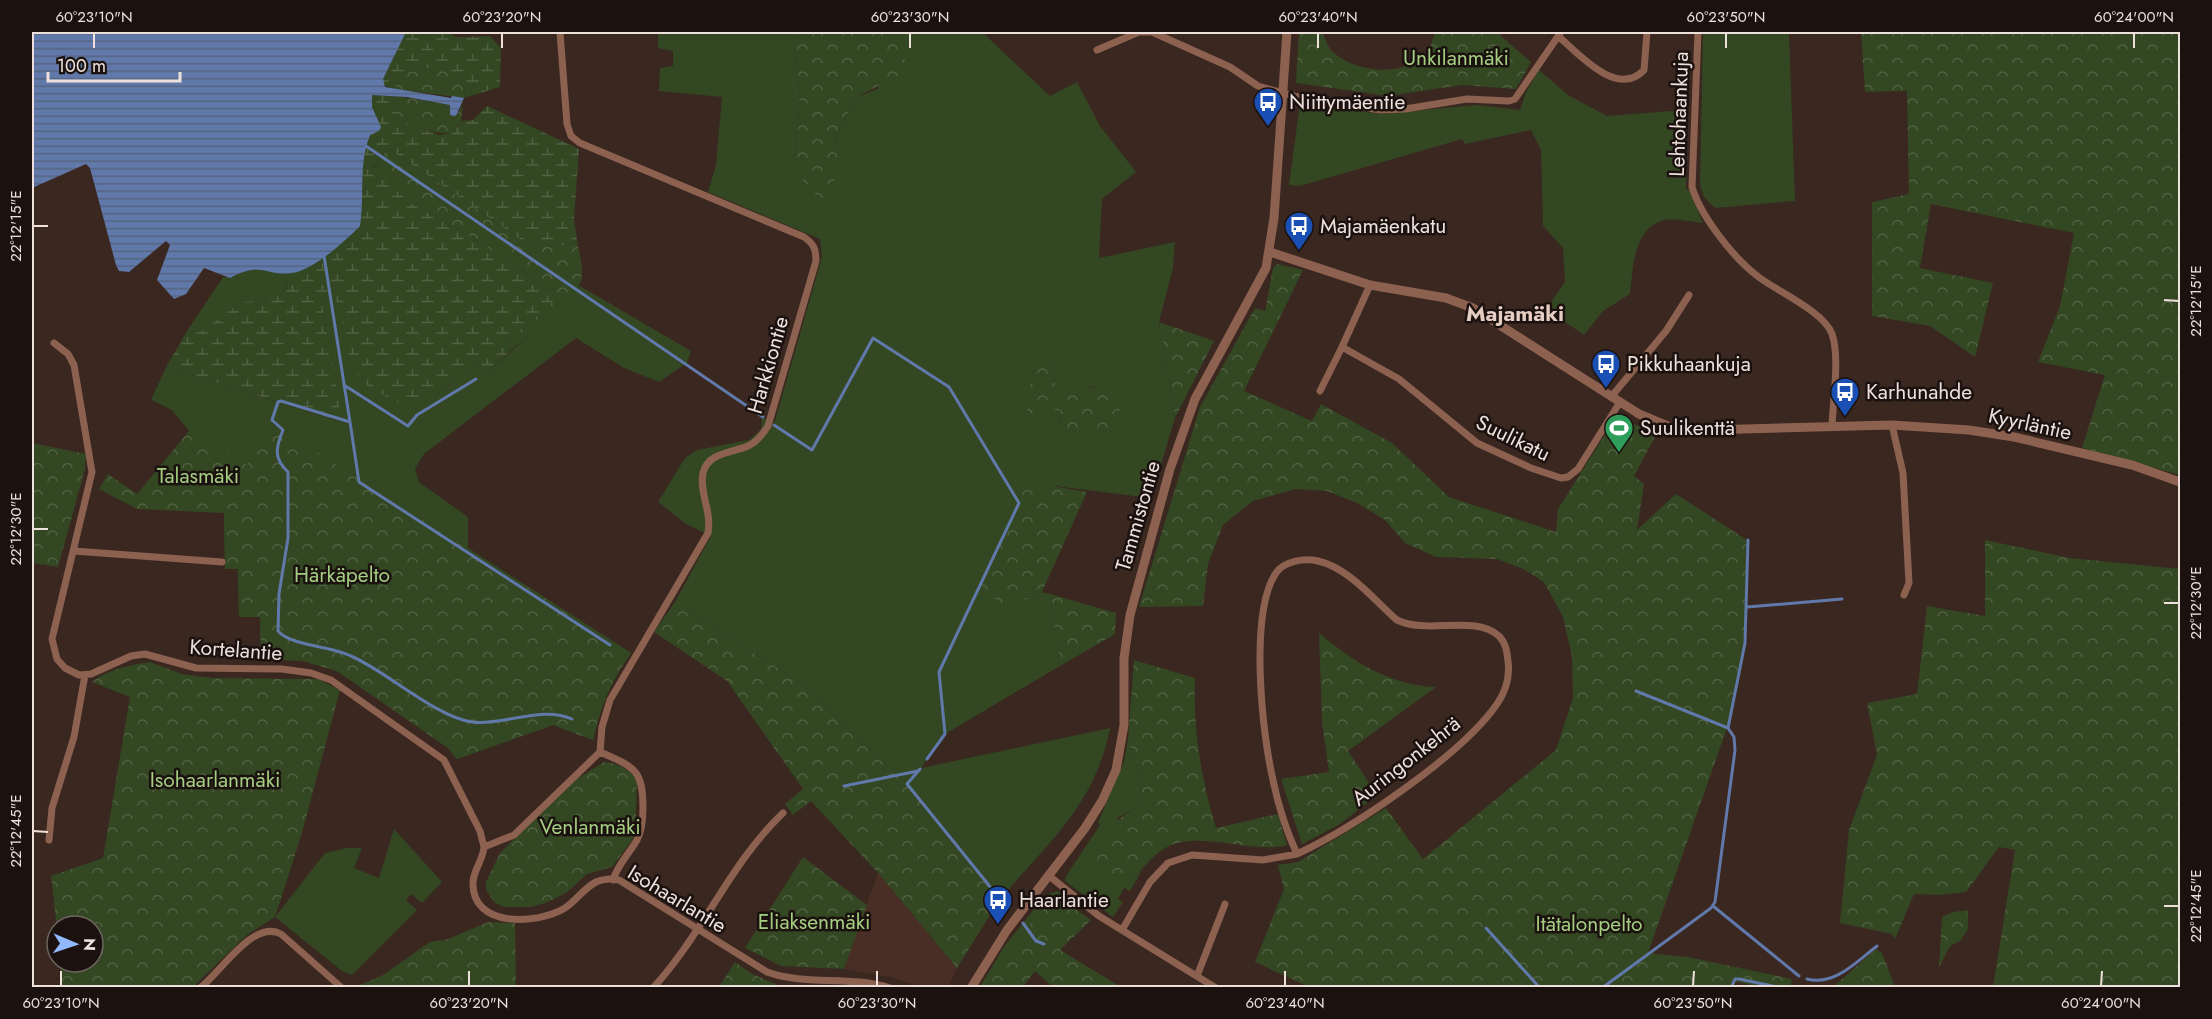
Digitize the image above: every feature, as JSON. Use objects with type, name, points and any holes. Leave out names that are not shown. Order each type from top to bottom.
[{"type":"street","name":"Harkkiontie","points":[[560,32],[567,124],[571,136],[580,143],[656,177],[804,237],[813,243],[816,251],[816,261],[768,426],[750,445],[721,454],[711,461],[704,471],[702,485],[709,512],[708,533],[614,692],[602,727],[600,752]]},
{"type":"street","points":[[1097,50],[1139,32],[1152,32],[1230,67],[1258,86],[1283,94],[1380,110],[1405,109],[1467,99],[1509,101],[1521,93],[1531,74],[1560,34],[1598,70],[1610,76],[1624,78],[1636,76],[1644,70],[1647,32]]},
{"type":"street","name":"Tammistontie","points":[[971,987],[1007,930],[1085,828],[1102,801],[1116,770],[1124,725],[1124,658],[1130,615],[1170,469],[1195,399],[1262,278],[1270,252],[1287,32]]},
{"type":"street","name":"Lehtohaankuja","points":[[1698,32],[1692,187],[1695,196],[1718,234],[1744,265],[1827,325],[1834,345],[1832,426]]},
{"type":"street","points":[[1270,252],[1370,285],[1446,298],[1473,308],[1650,420],[1687,430],[1832,426]]},
{"type":"street","points":[[1320,391],[1370,285]]},
{"type":"street","points":[[1611,397],[1666,332],[1689,295]]},
{"type":"street","points":[[49,840],[52,808],[74,737],[84,675],[65,668],[57,659],[52,647],[92,465],[74,364],[68,354],[54,343]]},
{"type":"street","name":"Suulikatu","points":[[1342,347],[1399,379],[1477,443],[1561,478],[1568,477],[1578,469],[1620,402]]},
{"type":"street","points":[[1892,425],[1904,481],[1909,577],[1909,587],[1904,595]]},
{"type":"street","name":"Kyyrläntie","points":[[1832,426],[1892,425],[1956,428],[2014,437],[2132,465],[2181,482]]},
{"type":"street","points":[[74,550],[222,562]]},
{"type":"street","name":"Auringonkehrä","points":[[1122,930],[1150,882],[1168,863],[1192,855],[1263,860],[1297,854],[1341,831],[1436,764],[1480,725],[1497,704],[1508,679],[1508,655],[1505,644],[1498,635],[1472,626],[1427,628],[1406,625],[1397,620],[1348,577],[1316,560],[1293,561],[1277,571],[1268,590],[1262,626],[1263,716],[1273,780],[1281,813],[1297,854]]},
{"type":"street","name":"Kortelantie","points":[[84,675],[131,656],[145,654],[205,669],[282,669],[322,676],[351,692],[444,760],[480,831],[484,847]]},
{"type":"street","points":[[484,847],[514,835],[600,752],[635,770],[643,787],[641,831],[616,869],[613,880]]},
{"type":"street","points":[[653,987],[699,928],[751,848],[783,813]]},
{"type":"street","name":"Isohaarlantie","points":[[484,847],[475,874],[474,890],[479,903],[493,916],[525,918],[556,912],[572,903],[593,884],[613,880],[624,882],[699,928],[754,966],[774,975],[861,981],[890,987]]},
{"type":"street","points":[[1048,875],[1091,910],[1216,987]]},
{"type":"street","points":[[1197,976],[1225,904]]},
{"type":"street","points":[[200,987],[252,937],[270,930],[281,934],[342,987]]},
{"type":"shaded area","points":[[878,873],[957,968],[948,988],[922,987],[891,977],[844,969]]},
{"type":"green space","points":[[396,32],[446,32],[457,37],[490,36],[501,48],[500,87],[464,98],[465,83],[449,71],[435,68],[402,73],[394,89],[378,83]]},
{"type":"green space","points":[[658,32],[792,32],[800,90],[796,152],[806,188],[838,163],[836,136],[856,98],[877,89],[902,40],[899,32],[982,32],[1050,96],[1077,82],[1100,126],[1136,172],[1102,199],[1099,258],[1175,242],[1173,268],[1159,322],[1175,418],[1151,498],[1055,486],[1019,503],[980,586],[1027,599],[1042,592],[1050,594],[1060,666],[945,734],[921,768],[1110,728],[1103,755],[1082,801],[1068,821],[1000,899],[907,784],[799,682],[675,602],[711,536],[686,524],[658,502],[685,458],[697,450],[749,440],[761,429],[762,417],[774,424],[822,257],[820,239],[708,192],[716,165],[722,97],[659,91],[660,68],[673,66],[673,51],[658,48]],"holes":[[[1049,353],[1055,384],[1072,392],[1095,386],[1059,428],[1060,410],[1044,410]]]},
{"type":"green space","points":[[792,32],[899,32],[909,47],[900,74],[856,98],[836,136],[838,163],[829,203],[805,188],[796,152],[800,90]]},
{"type":"green space","name":"Unkilanmäki","points":[[1299,32],[1322,32],[1333,52],[1343,59],[1355,65],[1382,70],[1396,69],[1419,59],[1428,50],[1435,32],[1503,32],[1500,35],[1531,62],[1516,89],[1462,85],[1388,96],[1296,83]]},
{"type":"green space","points":[[1703,32],[1789,32],[1795,201],[1715,208],[1704,197],[1700,185]]},
{"type":"green space","points":[[1861,32],[2180,32],[2180,475],[2082,448],[2105,375],[2038,362],[2060,306],[2074,233],[1931,204],[1920,268],[1993,283],[1975,357],[1930,326],[1872,316],[1872,202],[1909,194],[1907,91],[1865,92]]},
{"type":"green space","points":[[436,67],[450,70],[465,83],[464,98],[394,89],[402,73]]},
{"type":"green space","points":[[1539,70],[1568,95],[1607,116],[1683,110],[1687,122],[1686,189],[1689,190],[1703,223],[1671,219],[1652,226],[1645,233],[1636,252],[1630,294],[1603,311],[1584,335],[1546,309],[1565,282],[1563,248],[1543,226],[1541,150],[1531,130],[1465,144],[1462,139],[1300,186],[1289,185],[1300,103],[1380,114],[1477,105],[1520,110],[1526,92]]},
{"type":"green space","points":[[372,95],[397,96],[394,109],[397,119],[439,135],[452,133],[461,121],[473,120],[487,106],[579,149],[574,219],[577,241],[557,247],[523,241],[388,148],[372,169],[412,204],[473,238],[552,291],[553,302],[506,342],[511,350],[479,380],[479,360],[435,396],[406,406],[368,386],[359,377],[348,353],[336,299],[329,288],[322,303],[342,422],[166,367],[187,331],[201,332],[241,302],[273,300],[287,288],[286,274],[257,270],[230,278],[215,272]]},
{"type":"green space","points":[[397,96],[451,105],[450,115],[456,116],[463,104],[461,121],[452,133],[445,133],[431,131],[397,119],[394,109]]},
{"type":"green space","points":[[388,148],[523,241],[550,247],[563,246],[577,241],[582,269],[579,286],[558,311],[511,350],[506,343],[552,291],[473,238],[412,204],[372,170]]},
{"type":"green space","name":"Itätalonpelto","points":[[1277,264],[1303,270],[1244,391],[1312,421],[1321,404],[1392,443],[1449,497],[1556,532],[1558,509],[1616,417],[1620,417],[1656,435],[1634,476],[1644,484],[1637,530],[1676,494],[1747,540],[1745,642],[1727,728],[1648,953],[1688,957],[1792,979],[1790,987],[1763,987],[1736,982],[1733,988],[1326,987],[1307,986],[1255,962],[1284,889],[1278,865],[1298,862],[1386,808],[1423,859],[1556,750],[1573,698],[1572,657],[1563,617],[1544,582],[1523,569],[1497,559],[1436,557],[1405,543],[1385,520],[1357,503],[1327,491],[1296,489],[1253,501],[1223,525],[1208,564],[1203,606],[1139,607],[1200,407],[1255,308],[1265,311],[1273,268]]},
{"type":"green space","points":[[254,269],[286,274],[287,288],[273,300],[241,302],[201,333],[187,331],[223,277]]},
{"type":"green space","name":"Härkäpelto","points":[[580,286],[691,351],[687,363],[659,382],[624,368],[576,338],[424,454],[415,469],[419,482],[468,517],[468,548],[631,653],[607,695],[593,740],[553,725],[457,759],[448,748],[337,671],[303,661],[261,659],[260,617],[239,617],[238,569],[225,569],[224,513],[189,431],[172,410],[151,400],[166,367],[341,422],[322,303],[329,288],[338,299],[353,368],[435,396],[479,360],[480,379],[570,298]]},
{"type":"green space","points":[[1159,322],[1214,341],[1175,418]]},
{"type":"green space","points":[[1036,352],[1049,352],[1055,384],[1070,389],[1112,386],[1121,407],[1106,435],[1059,429],[1060,410],[1044,411],[1038,426],[1024,428]]},
{"type":"green space","name":"Härkäpelto","points":[[269,428],[301,442],[631,653],[607,695],[593,740],[553,725],[457,759],[448,748],[337,671],[303,661],[261,659],[260,617],[239,617],[238,569],[225,569],[224,513],[137,509],[99,489],[108,474],[137,494],[189,431],[247,465]]},
{"type":"green space","points":[[32,443],[86,454],[85,469],[58,567],[32,563]]},
{"type":"green space","points":[[1007,482],[1029,482],[1087,492],[1042,592],[1027,599],[1000,603],[980,586],[1019,503]]},
{"type":"green space","points":[[1985,540],[2070,558],[2180,569],[2180,987],[1993,987],[2015,850],[1999,847],[1966,892],[1939,895],[1914,894],[1895,939],[1892,934],[1840,923],[1849,830],[1877,755],[1867,703],[1917,694],[1927,606],[1985,616]]},
{"type":"green space","points":[[1050,594],[1116,613],[1115,634],[1060,666]]},
{"type":"green space","points":[[675,602],[799,682],[907,784],[1000,899],[957,968],[878,873],[811,801],[793,815],[785,804],[803,789],[727,681],[654,632]]},
{"type":"green space","points":[[1319,633],[1359,662],[1388,677],[1419,686],[1436,687],[1348,751],[1377,795],[1340,824],[1302,844],[1281,779],[1329,772],[1322,722]]},
{"type":"green space","points":[[1134,660],[1195,678],[1195,717],[1199,754],[1216,828],[1278,814],[1287,845],[1257,847],[1190,841],[1162,850],[1129,883],[1095,878],[1090,864],[1099,845],[1113,824],[1137,807],[1142,783],[1128,739]]},
{"type":"green space","name":"Isohaarlanmäki","points":[[150,662],[182,674],[211,678],[318,679],[340,690],[302,833],[275,917],[248,934],[195,985],[198,987],[62,987],[61,974],[105,974],[105,914],[55,914],[51,876],[103,858],[130,697],[92,682],[127,666]]},
{"type":"green space","points":[[1128,739],[1142,783],[1137,807],[1117,818],[1129,883],[1143,869],[1130,891],[1124,888],[1118,899],[1123,902],[1113,917],[1065,881],[1066,876],[1100,825],[1098,823],[1124,761]]},
{"type":"green space","name":"Venlanmäki","points":[[604,762],[623,767],[637,781],[635,836],[612,867],[587,874],[566,893],[546,903],[531,907],[505,907],[495,903],[486,890],[486,882],[500,853],[577,779]]},
{"type":"green space","points":[[394,829],[442,882],[422,903],[411,894],[406,900],[417,910],[352,975],[342,971],[275,917],[325,853],[347,848],[362,848],[354,868],[379,878]]},
{"type":"green space","name":"Eliaksenmäki","points":[[803,857],[867,905],[844,969],[781,966],[745,948]]},
{"type":"green space","points":[[1058,891],[1077,909],[992,967],[1003,948],[1042,899]]},
{"type":"green space","points":[[1054,894],[1091,920],[1060,950],[1121,987],[1053,987],[1035,971],[1023,987],[979,988],[992,967],[1013,946]]},
{"type":"green space","points":[[1968,910],[1968,929],[1960,941],[1950,946],[1939,967],[1942,917],[1953,912]]},
{"type":"green space","points":[[488,922],[515,923],[516,986],[363,988],[360,985],[383,975],[430,942],[448,939]]},
{"type":"green space","points":[[1876,949],[1882,953],[1895,987],[1833,987]]},
{"type":"green space","points":[[735,962],[752,974],[776,984],[776,987],[719,987]]},
{"type":"water","points":[[32,32],[406,32],[383,79],[385,87],[464,98],[456,116],[450,115],[450,105],[407,97],[372,95],[372,107],[381,127],[379,131],[370,135],[366,146],[360,226],[329,254],[301,271],[283,274],[250,270],[230,278],[204,268],[186,294],[174,299],[157,280],[170,245],[166,241],[129,272],[119,271],[90,168],[86,164],[32,188]]},
{"type":"waterway","points":[[366,146],[763,417]]},
{"type":"waterway","points":[[324,256],[350,422],[278,402],[272,420],[283,430],[277,452],[280,462],[288,472],[288,538],[279,594],[278,631],[292,640],[351,656],[427,703],[458,718],[472,722],[484,722],[548,714],[572,719]]},
{"type":"waterway","points":[[774,425],[812,450],[873,338],[949,387],[1019,503],[939,672],[945,734],[927,759]]},
{"type":"waterway","points":[[344,385],[408,426],[417,415],[476,379]]},
{"type":"waterway","points":[[350,422],[359,482],[610,645]]},
{"type":"waterway","points":[[1602,988],[1711,908],[1715,902],[1735,750],[1734,737],[1728,728],[1745,643],[1748,540]]},
{"type":"waterway","points":[[1747,607],[1842,599]]},
{"type":"waterway","points":[[1636,691],[1728,728]]},
{"type":"waterway","points":[[920,769],[907,784],[1000,899]]},
{"type":"waterway","points":[[844,786],[918,771]]},
{"type":"waterway","points":[[1713,906],[1799,976]]},
{"type":"waterway","points":[[1023,923],[1036,941],[1044,944]]},
{"type":"waterway","points":[[1486,928],[1540,988]]},
{"type":"waterway","points":[[1807,979],[1827,979],[1836,976],[1877,946]]},
{"type":"waterway","points":[[1731,988],[1735,979],[1782,988]]},
{"type":"place","name":"Niittymäentie","points":[[1268,128]]},
{"type":"place","name":"Majamäenkatu","points":[[1299,252]]},
{"type":"place","name":"Pikkuhaankuja","points":[[1606,390]]},
{"type":"place","name":"Karhunahde","points":[[1845,418]]},
{"type":"place","name":"Suulikenttä","points":[[1619,454]]},
{"type":"place","name":"Haarlantie","points":[[998,926]]},
{"type":"district","name":"Majamäki","points":[[1515,313]]},
{"type":"park label","name":"Talasmäki","points":[[198,476]]}]
